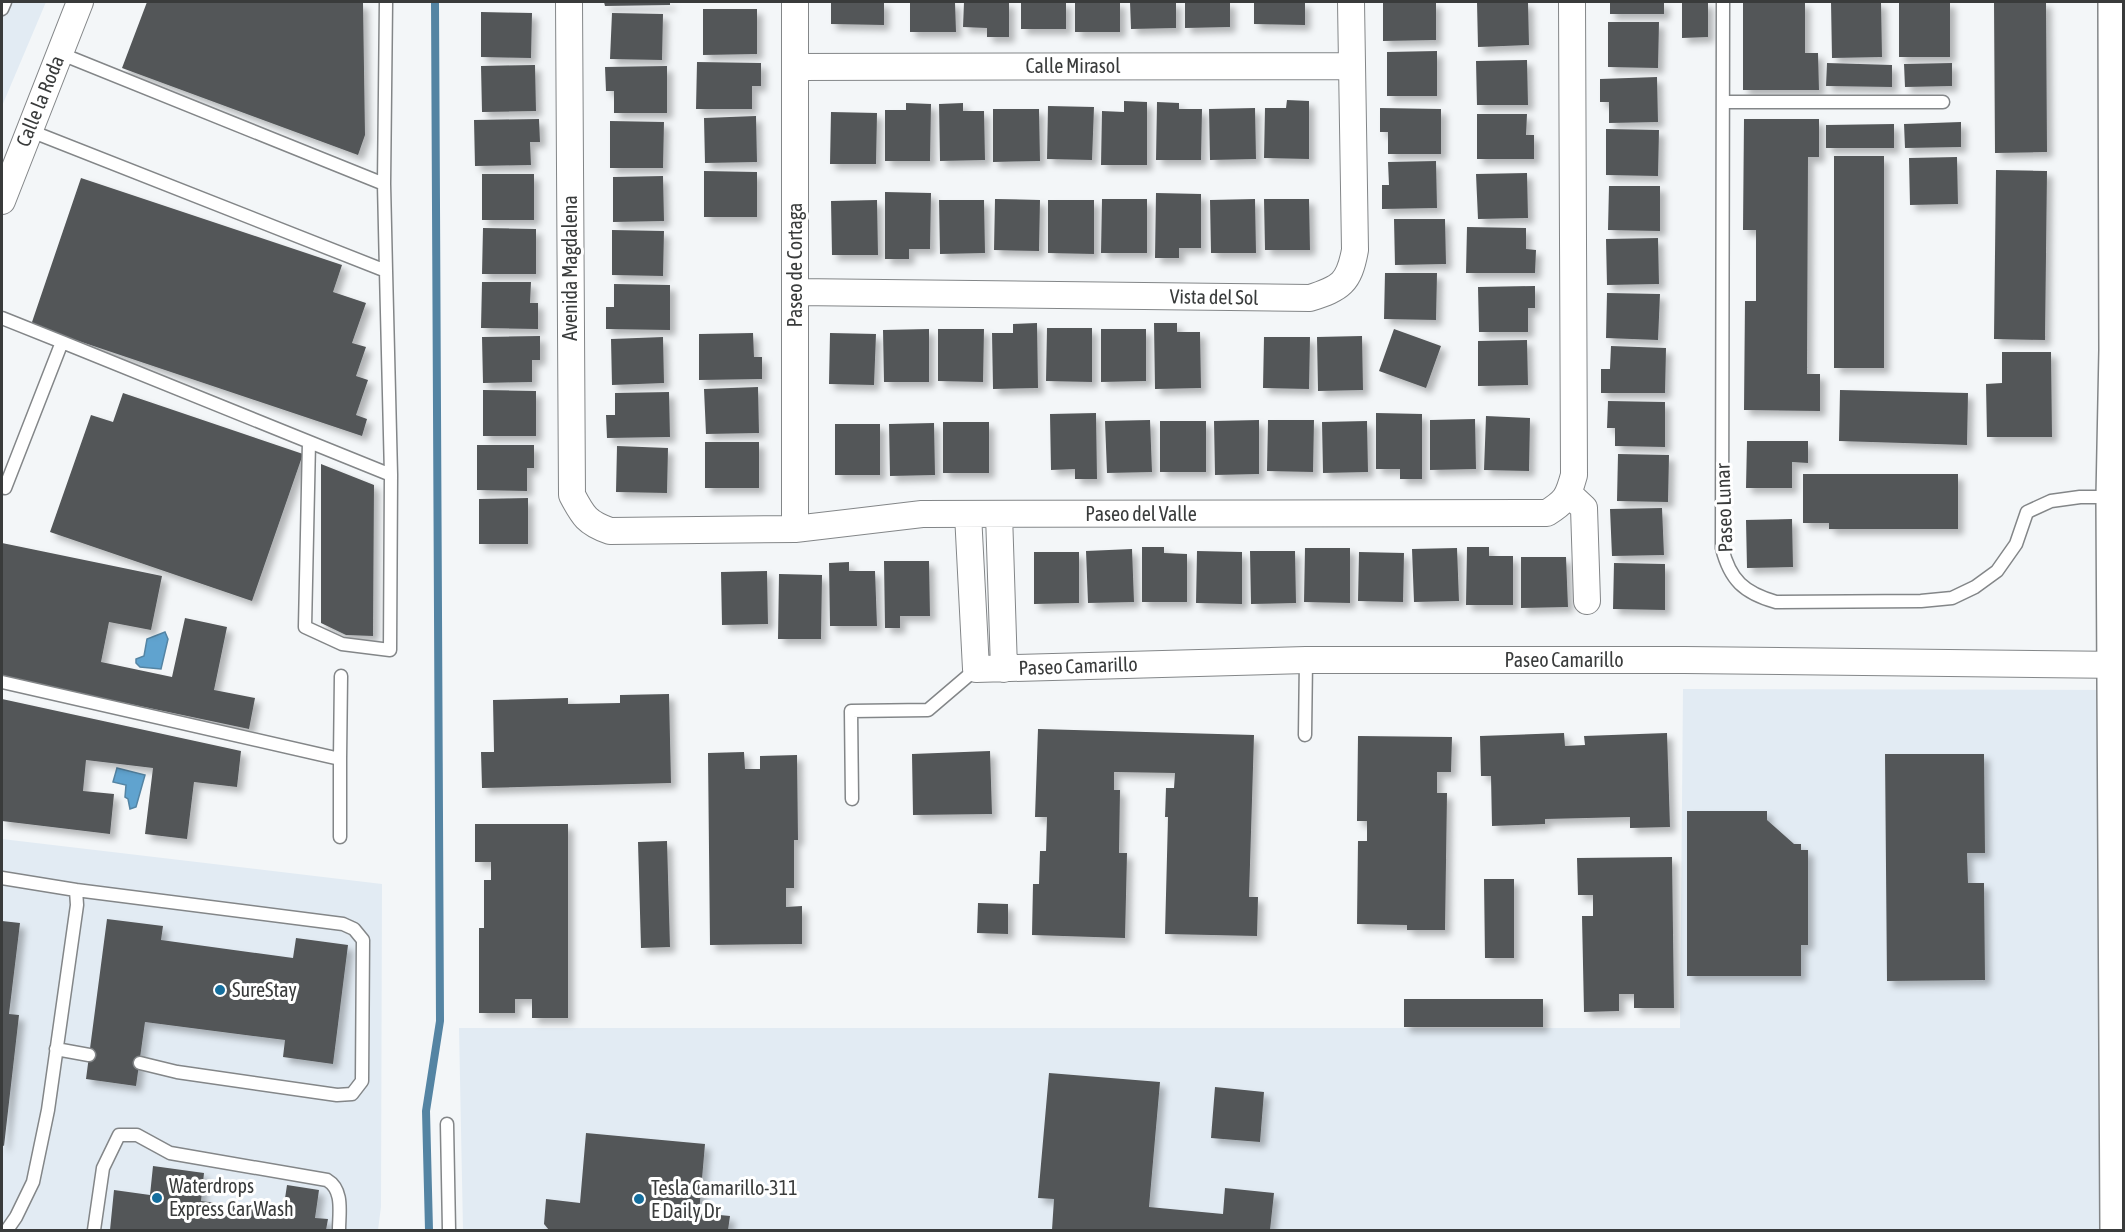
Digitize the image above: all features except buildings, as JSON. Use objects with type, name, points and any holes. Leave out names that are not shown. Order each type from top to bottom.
[{"type":"main road","points":[[2117,1230],[2119,665],[2113,496],[2120,350],[2118,20]]},
{"type":"street","name":"Calle la Roda","points":[[2,201],[6,174],[28,130],[80,2]]},
{"type":"street","name":"Avenida Magdalena","points":[[569,2],[572,495],[583,516],[595,526]]},
{"type":"street","name":"Paseo de Cortaga","points":[[795,2],[795,529]]},
{"type":"street","name":"Vista del Sol","points":[[796,292],[1310,298],[1332,291],[1343,284],[1351,269],[1355,250],[1351,2]]},
{"type":"street","points":[[1572,2],[1574,476],[1569,494],[1584,508],[1587,601]]},
{"type":"street","name":"Calle Mirasol","points":[[795,67],[1351,66]]},
{"type":"street","name":"Paseo del Valle","points":[[595,526],[610,531],[795,529],[922,514],[1547,513],[1563,502],[1569,494]]},
{"type":"street","points":[[968,514],[976,669]]},
{"type":"street","name":"Paseo Camarillo","points":[[999,514],[1004,669]]},
{"type":"street","name":"Paseo Camarillo","points":[[976,669],[1306,660],[1684,660],[2119,665]]},
{"type":"lane","points":[[309,442],[305,627],[342,644],[390,650],[391,476],[384,184],[386,2]]},
{"type":"lane","name":"Paseo Lunar","points":[[1723,2],[1722,548],[1727,566],[1742,586],[1758,597],[1776,602],[1921,601],[1952,598],[1976,587],[1997,571],[2016,544],[2027,512],[2051,501],[2080,496],[2113,496]]},
{"type":"lane","points":[[59,53],[384,184]]},
{"type":"lane","points":[[1723,102],[1943,102]]},
{"type":"lane","points":[[28,130],[386,271]]},
{"type":"lane","points":[[2,318],[391,476]]},
{"type":"lane","points":[[5,488],[62,342]]},
{"type":"lane","points":[[1305,735],[1306,660]]},
{"type":"lane","points":[[852,799],[851,711],[928,710],[976,669]]},
{"type":"lane","points":[[340,837],[341,676]]},
{"type":"lane","points":[[2,682],[340,759]]},
{"type":"lane","points":[[2,878],[76,890],[343,924],[354,929],[363,940],[362,1081],[352,1094],[326,1094],[177,1072],[140,1063]]},
{"type":"lane","points":[[7,1230],[33,1182],[48,1110],[77,905],[76,890]]},
{"type":"lane","points":[[56,1049],[89,1055]]},
{"type":"lane","points":[[447,1124],[449,1230]]},
{"type":"lane","points":[[94,1230],[103,1168],[119,1135],[138,1135],[170,1153],[327,1180],[334,1184],[338,1191],[339,1230]]},
{"type":"shaded area","points":[[2,2],[46,2],[2,106]]},
{"type":"shaded area","points":[[1683,689],[2123,690],[2123,1230],[463,1230],[459,1028],[1680,1028]]},
{"type":"shaded area","points":[[2,839],[382,884],[381,1207],[378,1230],[8,1230],[2,1227]]},
{"type":"water","points":[[165,632],[168,639],[161,669],[140,667],[136,659],[144,656],[147,639]]},
{"type":"water","points":[[117,768],[145,775],[136,807],[130,809],[128,799],[125,797],[126,785],[113,782]]},
{"type":"waterway","points":[[429,1230],[426,1111],[440,1021],[435,2]]},
{"type":"place","name":"SureStay","points":[[220,990]]},
{"type":"place","name":"Waterdrops Express Car Wash","points":[[157,1198]]},
{"type":"place","name":"Tesla Camarillo-311 E Daily Dr","points":[[639,1199]]}]
